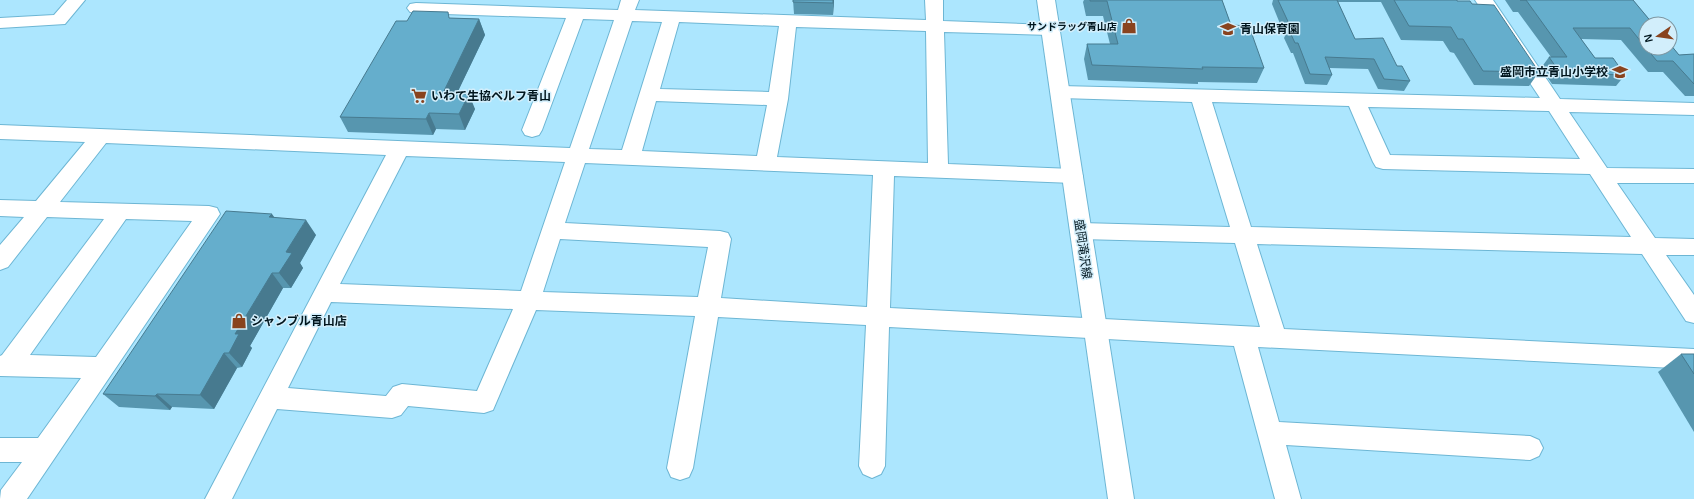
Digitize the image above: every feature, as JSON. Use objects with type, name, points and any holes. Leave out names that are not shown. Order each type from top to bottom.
[{"type":"street","points":[[0,23],[59,20],[76,0]]},
{"type":"street","points":[[934,0],[938,171]]},
{"type":"street","name":"盛岡滝沢線","points":[[1046,0],[1121,499]]},
{"type":"street","points":[[1484,0],[1694,314]]},
{"type":"street","points":[[416,8],[576,14],[628,8],[672,17],[1050,30]]},
{"type":"street","points":[[270,398],[392,407],[402,395],[484,402],[529,300],[628,8]]},
{"type":"street","points":[[532,130],[576,14]]},
{"type":"street","points":[[630,158],[672,17]]},
{"type":"street","points":[[766,164],[778,99],[788,21]]},
{"type":"street","points":[[1061,92],[1694,109]]},
{"type":"street","points":[[649,95],[778,99]]},
{"type":"street","points":[[1200,96],[1275,338]]},
{"type":"street","points":[[1356,100],[1383,162],[1694,176]]},
{"type":"street","points":[[0,132],[1073,176]]},
{"type":"street","points":[[0,261],[101,136]]},
{"type":"street","points":[[218,499],[399,149]]},
{"type":"street","points":[[872,466],[884,169]]},
{"type":"street","points":[[0,208],[209,214],[12,499]]},
{"type":"street","points":[[5,366],[121,212]]},
{"type":"street","points":[[552,230],[720,239],[680,468]]},
{"type":"street","points":[[1081,231],[1694,247]]},
{"type":"street","points":[[324,293],[709,307],[1095,329],[1694,359]]},
{"type":"street","points":[[1243,336],[1288,499]]},
{"type":"street","points":[[5,366],[102,368]]},
{"type":"street","points":[[1270,433],[1530,448]]},
{"type":"street","points":[[0,450],[45,450]]},
{"type":"building","points":[[793,0],[833,0],[833,3],[793,2]]},
{"type":"building","points":[[1090,0],[1222,0],[1231,25],[1249,26],[1264,68],[1202,67],[1203,69],[1092,65],[1087,44],[1118,44],[1107,1]]},
{"type":"building","points":[[1278,0],[1337,0],[1355,39],[1383,38],[1397,66],[1402,66],[1410,81],[1384,79],[1374,59],[1325,57],[1332,75],[1310,74],[1298,43],[1295,43],[1288,28],[1291,28]]},
{"type":"building","points":[[1394,0],[1457,0],[1470,1],[1472,4],[1494,5],[1539,72],[1483,71],[1463,39],[1458,39],[1451,27],[1409,26]]},
{"type":"building","points":[[1526,0],[1633,0],[1646,16],[1638,16],[1638,38],[1630,28],[1573,28],[1595,58],[1613,58],[1625,75],[1560,73],[1549,57],[1567,57]]},
{"type":"building","points":[[413,11],[448,12],[449,18],[479,19],[443,93],[469,94],[459,114],[429,113],[426,119],[340,117],[396,21],[407,21]]},
{"type":"building","points":[[1678,54],[1679,55],[1694,54],[1694,84],[1673,61],[1657,61],[1653,56],[1678,56]]},
{"type":"building","points":[[226,211],[272,214],[269,217],[306,220],[286,252],[292,253],[279,273],[272,273],[235,334],[239,334],[229,353],[224,353],[200,395],[157,394],[155,396],[103,394]]},
{"type":"building","points":[[1681,354],[1694,354],[1694,374]]},
{"type":"place","name":"サンドラッグ青山店","points":[[1129,26]]},
{"type":"place","name":"青山保育園","points":[[1228,29]]},
{"type":"place","name":"盛岡市立青山小学校","points":[[1620,72]]},
{"type":"place","name":"いわて生協ベルフ青山","points":[[419,96]]},
{"type":"place","name":"シャンブル青山店","points":[[239,321]]}]
